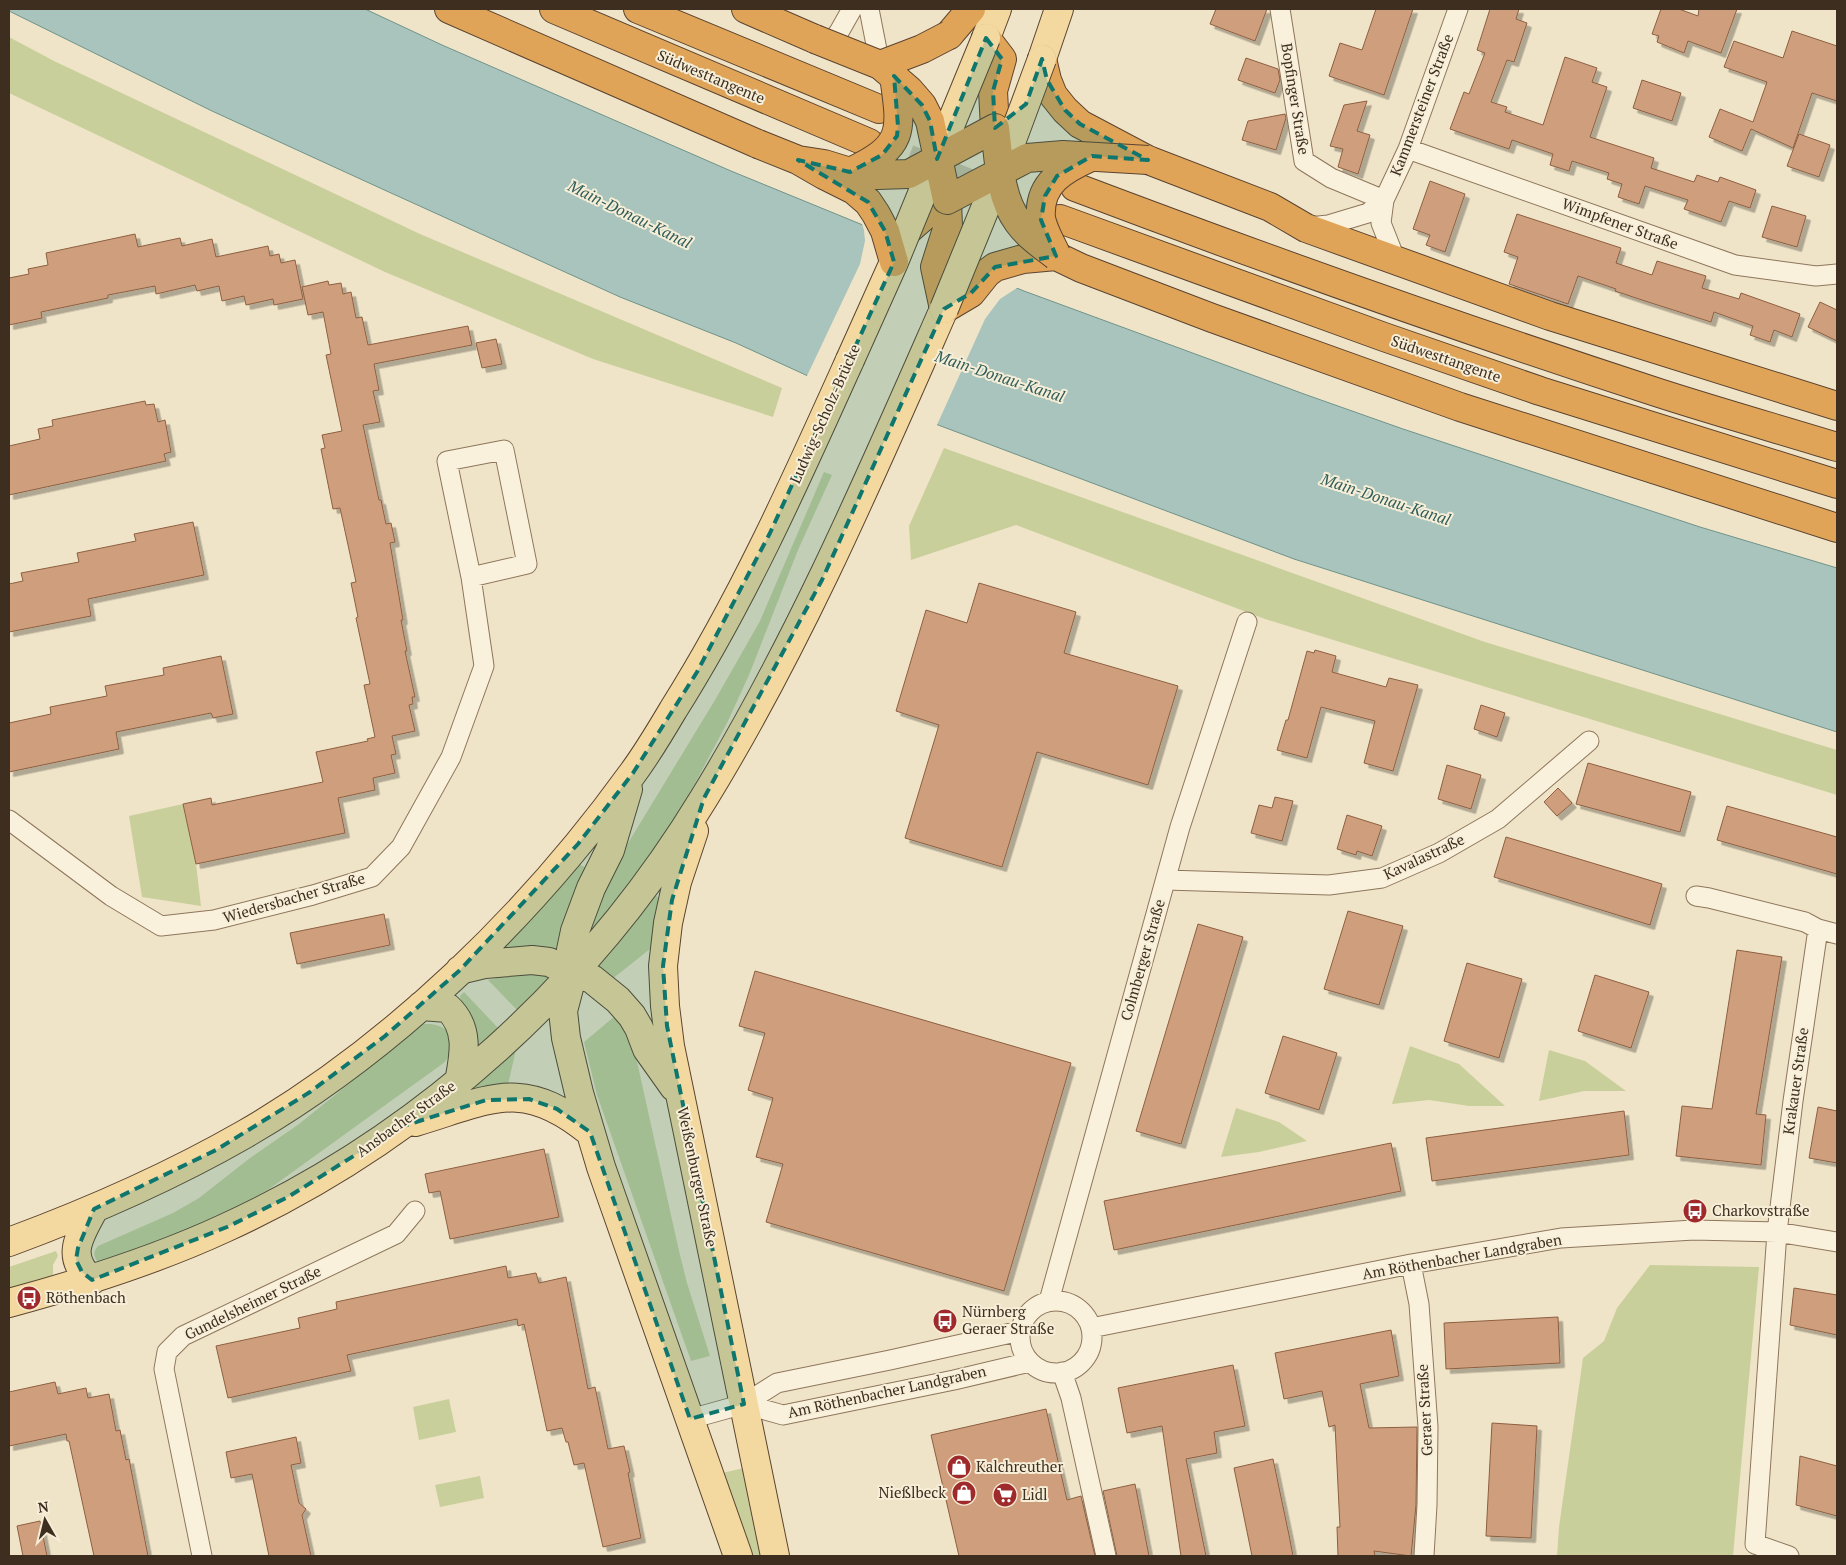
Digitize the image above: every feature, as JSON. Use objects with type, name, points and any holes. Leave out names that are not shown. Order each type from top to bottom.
[{"type":"highway","points":[[449,9],[798,160],[854,190],[868,202],[885,232],[894,262]]},
{"type":"highway","name":"Südwesttangente","points":[[554,9],[869,143]]},
{"type":"highway","points":[[638,9],[879,109]]},
{"type":"highway","points":[[746,9],[887,70],[922,105],[930,121],[947,200],[948,226],[935,267],[944,309],[970,293],[994,267],[1022,260],[1056,256]]},
{"type":"highway","points":[[887,70],[948,35],[972,9]]},
{"type":"highway","points":[[986,38],[1002,59],[994,91],[1000,172],[1008,206],[1018,222],[1033,238],[1056,256],[1081,268],[1203,315],[1460,407],[1837,528]]},
{"type":"highway","points":[[1042,59],[1053,95],[1065,110],[1080,124],[1148,160],[1270,207],[1306,228],[1550,316],[1837,406]]},
{"type":"highway","points":[[850,172],[882,155],[897,136],[898,108],[887,70]]},
{"type":"highway","points":[[798,160],[824,164],[850,172],[878,175],[909,174],[996,128],[1026,104]]},
{"type":"highway","points":[[907,231],[930,211],[947,200],[1028,158],[1063,155],[1148,160]]},
{"type":"highway","points":[[1056,256],[1042,220],[1045,196],[1049,186],[1057,176],[1069,167],[1092,156]]},
{"type":"highway","points":[[1075,187],[1218,241],[1541,353],[1660,393],[1837,447]]},
{"type":"highway","name":"Südwesttangente","points":[[1060,219],[1522,385],[1837,484]]},
{"type":"main road","name":"Ludwig-Scholz-Brücke","points":[[633,773],[697,672],[728,617],[804,463],[894,262],[997,9]]},
{"type":"main road","points":[[704,798],[771,680],[822,580],[865,488],[944,309],[1000,172],[1059,9]]},
{"type":"main road","points":[[9,1242],[94,1209],[184,1167],[247,1133],[310,1092],[379,1040],[420,1006],[511,920],[578,844],[633,773]]},
{"type":"main road","points":[[633,773],[610,850],[591,888],[576,931],[571,950],[573,973],[563,1011],[564,1025],[573,1072],[590,1132],[738,1556]]},
{"type":"main road","name":"Ansbacher Straße","points":[[9,1303],[92,1280],[160,1255],[227,1227],[288,1197],[346,1163],[400,1127],[459,1082],[540,1009],[600,942],[649,880],[704,798]]},
{"type":"main road","name":"Weißenburger Straße","points":[[704,798],[672,900],[668,923],[663,966],[667,1026],[775,1556]]},
{"type":"main road","points":[[460,970],[491,963],[532,960],[550,962],[573,973],[592,979],[623,1005],[636,1022],[647,1049],[681,1097]]},
{"type":"main road","points":[[420,1006],[448,1008],[458,1020],[463,1038],[464,1053],[459,1082]]},
{"type":"main road","points":[[400,1127],[486,1100],[522,1097],[542,1102],[557,1109],[590,1132]]},
{"type":"main road","points":[[92,1280],[82,1272],[76,1260],[80,1235],[94,1209]]},
{"type":"street","points":[[822,41],[839,32],[852,9]]},
{"type":"street","points":[[869,9],[887,70]]},
{"type":"street","name":"Bopfinger Straße","points":[[1280,9],[1304,161],[1331,178],[1384,200]]},
{"type":"street","name":"Kammersteiner Straße","points":[[1396,261],[1381,223],[1384,200],[1408,148],[1458,9]]},
{"type":"street","name":"Wimpfener Straße","points":[[1408,148],[1735,265],[1816,276],[1837,274]]},
{"type":"street","points":[[1306,228],[1328,225],[1368,212],[1384,200]]},
{"type":"street","name":"Wiedersbacher Straße","points":[[9,820],[112,896],[161,926],[214,920],[313,895],[372,876],[401,847],[451,757],[484,666],[471,577],[447,461],[504,450],[527,564],[471,577]]},
{"type":"street","name":"Colmberger Straße","points":[[1048,1301],[1180,828],[1247,622]]},
{"type":"street","name":"Kavalastraße","points":[[1166,880],[1329,884],[1382,878],[1439,853],[1498,820],[1589,741]]},
{"type":"street","points":[[1696,896],[1805,922],[1818,929],[1837,934]]},
{"type":"street","name":"Krakauer Straße","points":[[1777,1232],[1793,1101],[1818,929]]},
{"type":"street","name":"Gundelsheimer Straße","points":[[202,1556],[164,1368],[167,1352],[183,1336],[396,1234],[414,1211]]},
{"type":"street","name":"Am Röthenbacher Landgraben","points":[[1091,1328],[1411,1264],[1560,1238],[1694,1230],[1777,1232],[1837,1242]]},
{"type":"street","points":[[1777,1232],[1755,1544],[1789,1556]]},
{"type":"street","name":"Geraer Straße","points":[[1411,1264],[1419,1304],[1428,1426],[1427,1513],[1424,1556]]},
{"type":"street","points":[[1048,1301],[1067,1302],[1075,1306],[1088,1320],[1091,1328],[1091,1348],[1072,1370],[1050,1372],[1039,1368],[1030,1362],[1022,1348],[1020,1332],[1023,1321],[1038,1305],[1048,1301]]},
{"type":"street","name":"Am Röthenbacher Landgraben","points":[[690,1419],[744,1404],[777,1383],[1020,1332]]},
{"type":"street","name":"Am Röthenbacher Landgraben","points":[[744,1404],[784,1415],[1030,1362]]},
{"type":"street","points":[[1062,1372],[1071,1398],[1106,1556]]},
{"type":"highlighted area","points":[[986,38],[1002,59],[993,91],[995,128],[1026,104],[1042,59],[1047,80],[1065,110],[1080,124],[1148,160],[1092,156],[1057,176],[1045,196],[1041,220],[1056,256],[995,267],[971,293],[944,309],[822,580],[704,798],[672,900],[663,966],[667,1026],[744,1404],[690,1419],[590,1132],[557,1109],[529,1099],[486,1100],[400,1127],[288,1197],[227,1227],[92,1280],[82,1272],[76,1260],[78,1248],[94,1209],[216,1150],[310,1092],[385,1036],[460,970],[578,844],[633,773],[697,672],[770,533],[894,262],[885,231],[868,202],[798,160],[850,172],[882,155],[897,136],[894,76],[922,105],[930,121],[937,159]]},
{"type":"green space","points":[[9,37],[54,61],[420,234],[782,388],[773,417],[593,359],[385,272],[9,93]]},
{"type":"green space","points":[[944,448],[1485,642],[1837,750],[1837,795],[1265,619],[1016,525],[911,560],[909,526]]},
{"type":"green space","points":[[824,472],[832,475],[798,550],[749,675],[727,723],[682,808],[646,863],[586,940],[592,909],[622,853],[715,700],[760,621]]},
{"type":"green space","points":[[183,804],[196,864],[201,906],[142,897],[129,816]]},
{"type":"green space","points":[[578,863],[586,868],[572,899],[555,952],[498,951]]},
{"type":"green space","points":[[654,894],[660,899],[650,949],[611,980],[596,966]]},
{"type":"green space","points":[[546,975],[548,982],[518,1011],[488,980],[505,976]]},
{"type":"green space","points":[[464,992],[499,1029],[479,1049],[475,1048],[470,1014],[460,998]]},
{"type":"green space","points":[[615,1016],[622,1023],[634,1048],[679,1251],[710,1356],[691,1361],[597,1095],[584,1042]]},
{"type":"green space","points":[[424,1024],[440,1026],[450,1034],[451,1047],[445,1062],[269,1189],[221,1217],[105,1262],[98,1262],[96,1260],[94,1254],[98,1246],[173,1213],[199,1198],[250,1158],[299,1124]]},
{"type":"green space","points":[[1410,1046],[1459,1064],[1505,1106],[1469,1106],[1429,1100],[1392,1104]]},
{"type":"green space","points":[[515,1050],[507,1089],[475,1094],[471,1087]]},
{"type":"green space","points":[[1549,1050],[1585,1061],[1626,1091],[1584,1091],[1539,1101]]},
{"type":"green space","points":[[1236,1108],[1279,1122],[1307,1141],[1259,1152],[1221,1157]]},
{"type":"green space","points":[[56,1251],[58,1256],[53,1265],[53,1279],[9,1291],[9,1267]]},
{"type":"green space","points":[[1650,1265],[1759,1267],[1733,1556],[1557,1556],[1559,1527],[1583,1358],[1604,1341],[1617,1308]]},
{"type":"green space","points":[[449,1399],[456,1432],[419,1440],[413,1407]]},
{"type":"green space","points":[[744,1468],[763,1556],[747,1556],[722,1473]]},
{"type":"green space","points":[[480,1476],[484,1498],[440,1507],[435,1485]]},
{"type":"water","name":"Main-Donau-Kanal","points":[[9,9],[365,9],[442,45],[731,171],[1024,291],[1403,429],[1700,527],[1837,568],[1837,732],[1294,559],[808,376],[736,343],[620,297],[212,111],[9,11]]},
{"type":"pier","points":[[861,221],[1020,286],[1000,299],[985,319],[936,427],[806,378],[860,264],[865,241]]},
{"type":"building","points":[[1216,9],[1267,9],[1255,41],[1210,24]]},
{"type":"building","points":[[1376,9],[1413,9],[1384,95],[1329,76],[1340,43],[1362,50]]},
{"type":"building","points":[[1490,9],[1519,9],[1516,19],[1527,23],[1514,62],[1507,60],[1491,102],[1507,107],[1505,112],[1543,125],[1565,57],[1597,68],[1592,82],[1607,87],[1590,137],[1654,158],[1651,168],[1694,182],[1697,175],[1718,182],[1720,177],[1756,190],[1750,208],[1729,201],[1721,222],[1684,209],[1688,200],[1645,186],[1639,204],[1618,197],[1622,184],[1607,179],[1609,173],[1572,161],[1569,171],[1550,165],[1553,154],[1512,140],[1509,149],[1450,129],[1464,92],[1469,94],[1485,53],[1477,50]]},
{"type":"building","points":[[1661,9],[1679,9],[1698,16],[1699,9],[1737,9],[1721,53],[1688,41],[1684,53],[1657,42],[1659,36],[1652,34]]},
{"type":"building","points":[[1792,31],[1837,46],[1837,101],[1812,93],[1793,148],[1751,129],[1742,151],[1709,137],[1720,109],[1753,122],[1767,82],[1724,67],[1734,41],[1783,58]]},
{"type":"building","points":[[1246,58],[1278,69],[1280,80],[1275,93],[1238,80]]},
{"type":"building","points":[[1642,80],[1681,93],[1672,121],[1633,108]]},
{"type":"building","points":[[1367,101],[1357,131],[1370,135],[1358,174],[1338,167],[1343,149],[1330,146],[1344,105]]},
{"type":"building","points":[[1285,114],[1286,118],[1276,150],[1242,140],[1248,121]]},
{"type":"building","points":[[1799,134],[1830,145],[1819,177],[1787,166]]},
{"type":"building","points":[[1430,181],[1465,194],[1445,252],[1426,245],[1430,235],[1413,229]]},
{"type":"building","points":[[1772,206],[1806,216],[1797,247],[1762,237]]},
{"type":"building","points":[[1517,214],[1621,248],[1616,263],[1652,275],[1657,261],[1706,276],[1702,288],[1739,299],[1741,293],[1800,314],[1792,337],[1774,330],[1770,342],[1750,335],[1753,326],[1714,312],[1711,322],[1615,291],[1616,289],[1578,276],[1568,304],[1509,284],[1518,257],[1504,252]]},
{"type":"building","points":[[135,234],[138,247],[180,238],[182,246],[212,239],[216,257],[268,246],[270,256],[279,254],[281,263],[295,260],[303,299],[274,305],[273,299],[246,305],[244,296],[222,301],[219,286],[197,291],[195,285],[156,294],[155,286],[108,295],[108,298],[41,312],[42,318],[9,325],[9,278],[29,274],[28,269],[48,265],[46,253]]},
{"type":"building","points":[[328,281],[329,285],[341,283],[343,294],[351,292],[356,318],[362,317],[368,345],[468,326],[472,345],[374,364],[379,390],[373,391],[380,422],[363,425],[379,500],[381,500],[386,524],[391,523],[395,542],[390,543],[403,620],[401,620],[407,651],[405,651],[415,697],[412,697],[413,704],[409,705],[415,731],[392,736],[396,754],[391,755],[395,773],[373,778],[375,790],[338,798],[345,833],[196,864],[183,804],[211,798],[212,805],[323,782],[316,752],[368,741],[367,739],[375,737],[364,685],[370,684],[356,618],[358,617],[351,583],[356,582],[340,508],[333,509],[321,449],[325,448],[322,435],[342,431],[326,355],[331,354],[323,312],[308,315],[302,287]]},
{"type":"building","points":[[1820,302],[1837,310],[1837,341],[1808,327]]},
{"type":"building","points":[[496,339],[502,364],[482,368],[476,343]]},
{"type":"building","points":[[145,401],[146,405],[154,404],[158,422],[165,420],[171,452],[164,454],[166,461],[9,495],[9,446],[40,439],[38,429],[53,426],[52,420]]},
{"type":"building","points":[[193,522],[204,575],[88,599],[91,616],[9,632],[9,584],[23,581],[21,573],[79,562],[77,553],[136,541],[134,534]]},
{"type":"building","points":[[979,583],[1076,612],[1064,653],[1178,686],[1148,785],[1037,752],[1002,867],[905,838],[939,725],[896,711],[926,610],[967,623]]},
{"type":"building","points":[[1315,650],[1336,656],[1332,672],[1386,687],[1389,678],[1418,685],[1393,771],[1364,763],[1375,721],[1321,707],[1307,758],[1277,750],[1286,720],[1288,720],[1307,651],[1314,653]]},
{"type":"building","points":[[221,656],[233,714],[213,718],[211,713],[116,732],[119,749],[9,772],[9,723],[51,714],[50,707],[107,696],[105,686],[164,675],[163,668]]},
{"type":"building","points":[[1481,705],[1505,713],[1497,737],[1474,729]]},
{"type":"building","points":[[1588,763],[1691,792],[1680,832],[1576,804]]},
{"type":"building","points":[[1447,765],[1481,775],[1471,809],[1438,799]]},
{"type":"building","points":[[1558,788],[1572,803],[1557,816],[1544,802]]},
{"type":"building","points":[[1275,797],[1293,801],[1282,841],[1251,833],[1259,805],[1272,808]]},
{"type":"building","points":[[1727,806],[1837,837],[1837,874],[1717,840]]},
{"type":"building","points":[[1347,815],[1382,826],[1372,856],[1357,851],[1356,855],[1337,849]]},
{"type":"building","points":[[1506,837],[1662,884],[1650,925],[1494,877]]},
{"type":"building","points":[[1348,911],[1403,926],[1379,1005],[1324,989]]},
{"type":"building","points":[[384,914],[390,945],[297,964],[290,933]]},
{"type":"building","points":[[1198,924],[1243,937],[1181,1144],[1136,1131]]},
{"type":"building","points":[[1737,950],[1782,957],[1756,1114],[1766,1115],[1761,1165],[1676,1156],[1682,1106],[1712,1109]]},
{"type":"building","points":[[1467,963],[1522,979],[1499,1058],[1444,1041]]},
{"type":"building","points":[[755,971],[1071,1063],[1004,1291],[766,1222],[783,1164],[756,1157],[773,1098],[748,1090],[765,1033],[739,1026]]},
{"type":"building","points":[[1595,975],[1649,992],[1631,1048],[1578,1031]]},
{"type":"building","points":[[1283,1036],[1337,1053],[1319,1110],[1265,1093]]},
{"type":"building","points":[[1818,1107],[1837,1111],[1837,1163],[1809,1158]]},
{"type":"building","points":[[1624,1111],[1629,1155],[1432,1181],[1426,1138]]},
{"type":"building","points":[[1391,1143],[1401,1191],[1114,1250],[1104,1201]]},
{"type":"building","points":[[544,1149],[559,1217],[450,1239],[440,1191],[429,1193],[425,1174]]},
{"type":"building","points":[[506,1266],[508,1278],[536,1273],[539,1283],[566,1277],[588,1389],[595,1387],[608,1449],[624,1446],[641,1538],[603,1547],[584,1463],[574,1465],[562,1428],[547,1431],[524,1324],[518,1326],[517,1319],[347,1355],[351,1371],[228,1398],[216,1346],[300,1328],[298,1318],[337,1309],[336,1302]]},
{"type":"building","points":[[1794,1288],[1837,1295],[1837,1335],[1790,1325]]},
{"type":"building","points":[[1558,1317],[1560,1363],[1446,1369],[1444,1323]]},
{"type":"building","points":[[1391,1330],[1399,1376],[1360,1384],[1369,1428],[1417,1427],[1416,1505],[1411,1556],[1374,1551],[1375,1556],[1338,1556],[1337,1527],[1340,1527],[1335,1425],[1329,1427],[1322,1391],[1284,1399],[1275,1353]]},
{"type":"building","points":[[1233,1365],[1245,1426],[1214,1432],[1217,1453],[1186,1459],[1206,1556],[1181,1556],[1162,1426],[1127,1433],[1118,1388]]},
{"type":"building","points":[[55,1382],[58,1394],[86,1388],[88,1398],[109,1394],[116,1431],[120,1430],[126,1460],[129,1459],[148,1556],[94,1556],[66,1434],[9,1446],[9,1392]]},
{"type":"building","name":"Lidl","points":[[1046,1409],[1067,1500],[1081,1496],[1095,1556],[959,1556],[931,1435]]},
{"type":"building","points":[[1492,1423],[1537,1426],[1531,1538],[1486,1536]]},
{"type":"building","points":[[296,1437],[301,1463],[291,1465],[299,1503],[306,1509],[302,1515],[311,1556],[269,1556],[252,1474],[231,1478],[226,1452]]},
{"type":"building","points":[[1800,1456],[1837,1466],[1837,1516],[1796,1505]]},
{"type":"building","points":[[1273,1459],[1293,1556],[1252,1556],[1234,1468]]},
{"type":"building","points":[[1135,1484],[1149,1556],[1117,1556],[1103,1491]]},
{"type":"building","points":[[40,1521],[47,1556],[23,1556],[17,1526]]},
{"type":"tunnel","points":[[869,143],[1060,219]]},
{"type":"place","name":"Charkovstraße","points":[[1695,1211]]},
{"type":"place","name":"Röthenbach","points":[[29,1298]]},
{"type":"place","name":"Nürnberg Geraer Straße","points":[[945,1321]]},
{"type":"place","name":"Kalchreuther","points":[[959,1467]]},
{"type":"place","name":"Nießlbeck","points":[[964,1493]]},
{"type":"place","name":"Lidl","points":[[1005,1495]]}]
